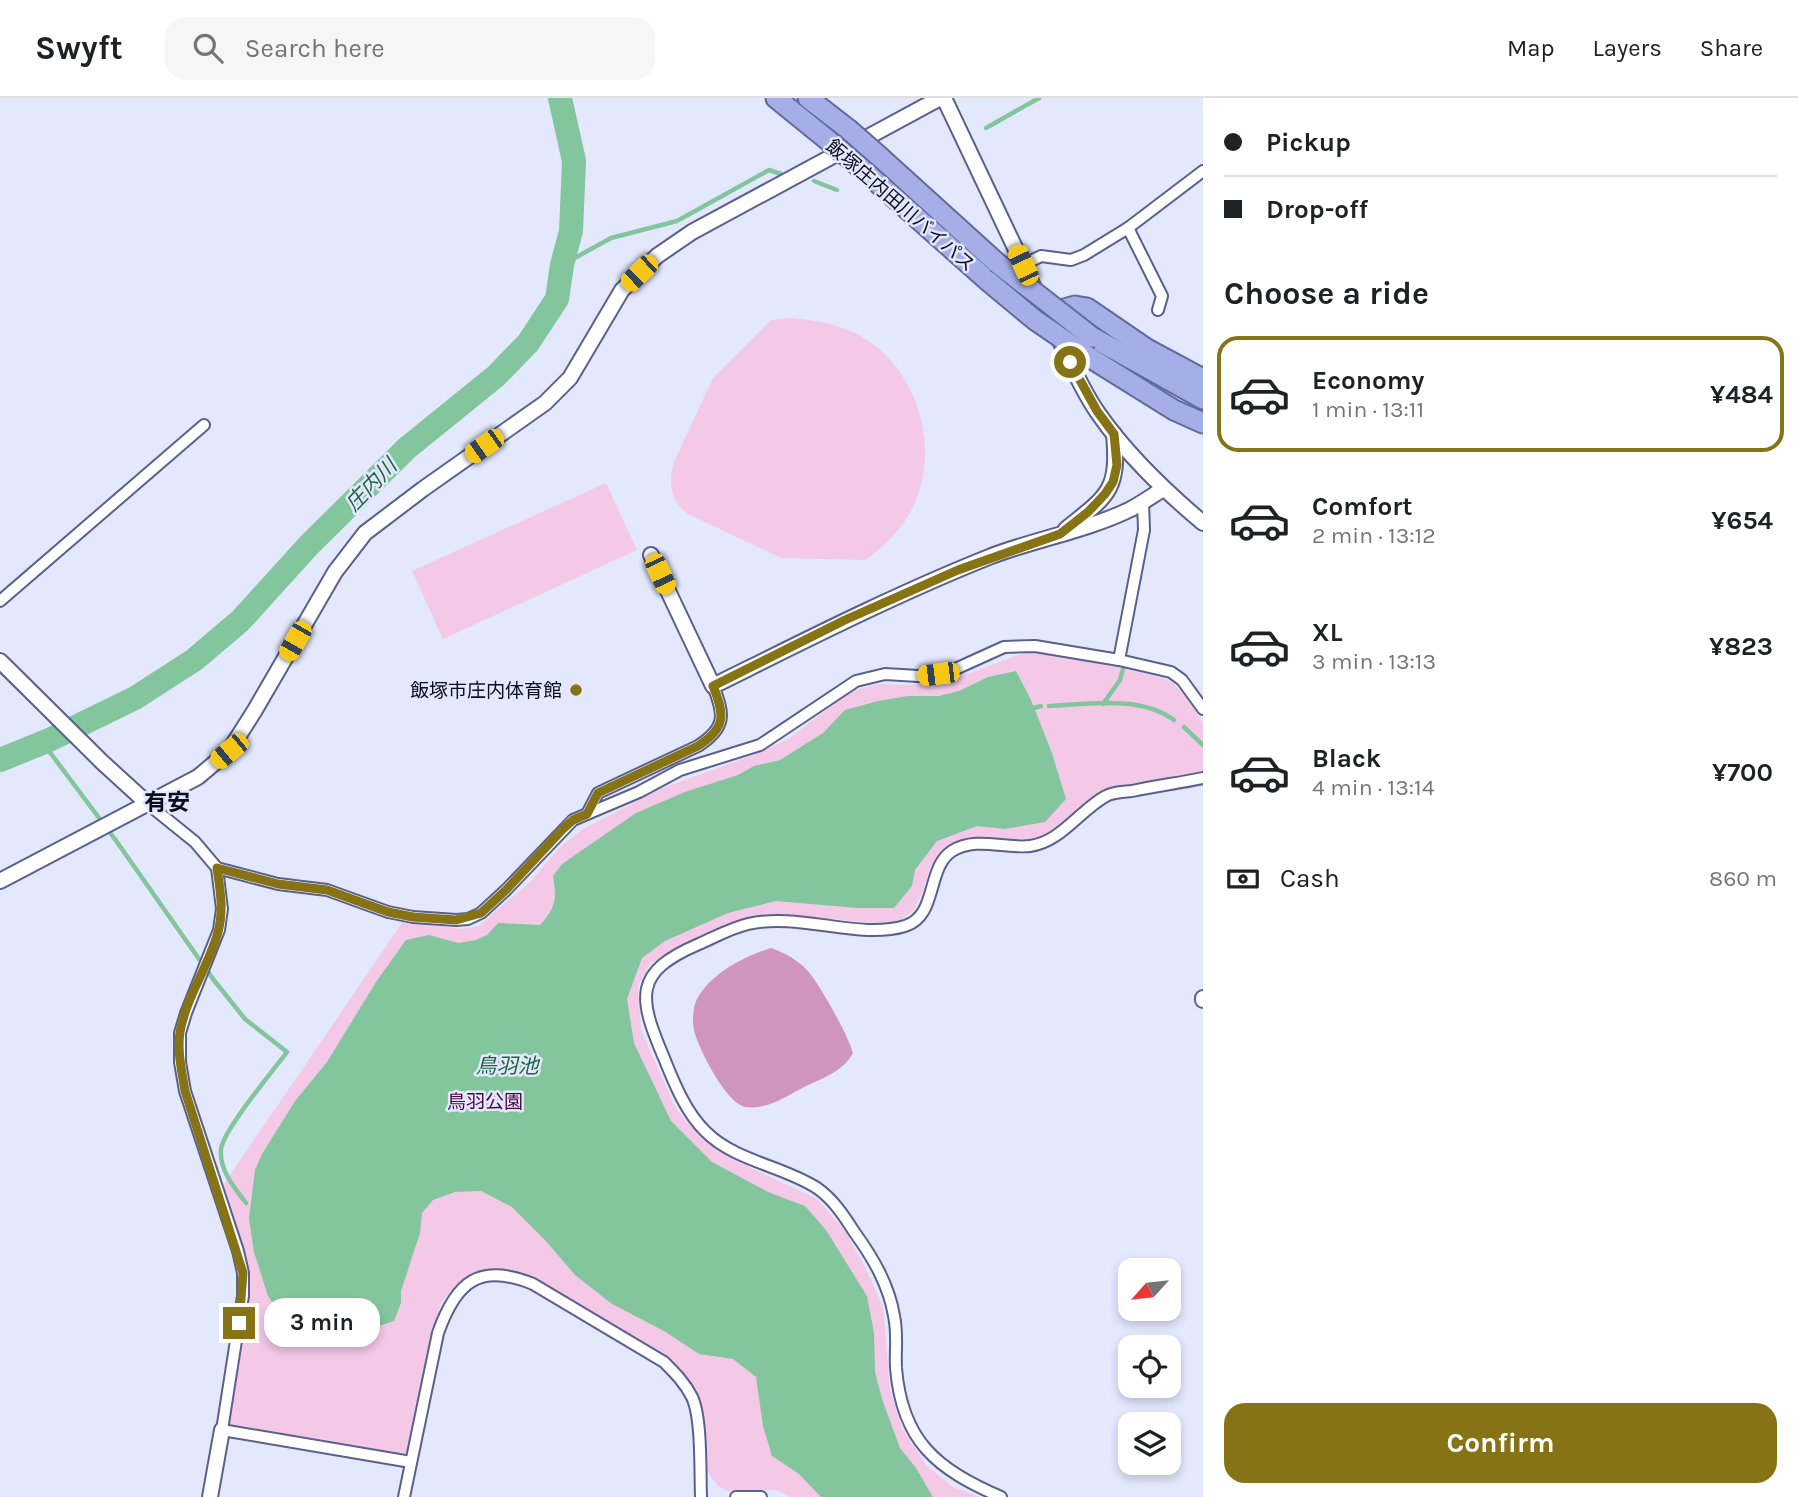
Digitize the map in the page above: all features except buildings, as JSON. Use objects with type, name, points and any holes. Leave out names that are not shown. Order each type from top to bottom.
[{"type":"highway","points":[[767,98],[812,127]]},
{"type":"highway","name":"飯塚庄内田川バイパス","points":[[776,98],[1035,320],[1174,410],[1203,423]]},
{"type":"highway","name":"飯塚庄内田川バイパス","points":[[808,98],[880,157],[997,263],[1092,337],[1203,399]]},
{"type":"highway","points":[[818,98],[844,126]]},
{"type":"highway","points":[[1047,314],[1075,306],[1087,308],[1147,349],[1203,379]]},
{"type":"street","points":[[0,881],[198,777],[229,751],[335,572],[365,533],[545,403],[570,378],[622,290],[657,256],[704,226],[942,98],[1082,386],[1114,434],[1163,489],[1203,523]]},
{"type":"street","points":[[1023,265],[1041,256],[1071,260],[1084,255],[1128,229],[1203,171]]},
{"type":"street","points":[[1128,229],[1162,296],[1158,310]]},
{"type":"street","points":[[0,601],[204,425]]},
{"type":"street","points":[[1060,534],[1088,512],[1113,482],[1117,465],[1114,434]]},
{"type":"street","points":[[713,686],[845,620],[958,570],[1094,524],[1163,489]]},
{"type":"street","points":[[1119,660],[1144,530],[1143,501]]},
{"type":"street","points":[[587,814],[598,793],[698,746],[712,737],[720,724],[722,709],[713,686],[651,555]]},
{"type":"street","points":[[217,868],[278,884],[327,890],[388,912],[413,917],[468,919],[481,913],[506,890],[573,820],[639,792],[680,770],[760,745],[856,681],[885,674],[918,677],[938,674],[951,671],[1004,647],[1035,646],[1171,672],[1182,680],[1203,709]]},
{"type":"street","points":[[0,661],[102,762],[195,842],[217,868],[222,909],[219,930],[180,1033],[180,1062],[185,1091],[243,1273],[243,1296],[210,1497]]},
{"type":"street","points":[[1001,1497],[962,1480],[940,1465],[917,1438],[903,1409],[896,1370],[895,1318],[886,1284],[862,1242],[835,1203],[816,1188],[724,1146],[706,1132],[690,1114],[652,1030],[645,991],[648,981],[661,963],[747,924],[776,920],[884,930],[909,925],[925,910],[939,865],[956,849],[975,843],[1028,847],[1048,842],[1108,795],[1203,778]]},
{"type":"street","points":[[404,1497],[438,1333],[446,1308],[463,1287],[494,1274],[511,1275],[533,1284],[664,1362],[680,1377],[693,1399],[697,1420],[701,1497]]},
{"type":"street","points":[[222,1430],[411,1462]]},
{"type":"street","points":[[736,1497],[761,1497]]},
{"type":"green space","points":[[791,318],[830,324],[867,340],[886,356],[902,375],[914,397],[922,421],[924,471],[918,495],[898,530],[865,560],[781,558],[690,515],[678,505],[672,492],[674,462],[713,378],[771,320]]},
{"type":"green space","points":[[606,483],[637,550],[443,639],[412,571]]},
{"type":"green space","name":"鳥羽池","points":[[1024,653],[1053,655],[1122,668],[1173,683],[1203,723],[1203,773],[1114,787],[1088,801],[1040,839],[967,840],[945,848],[930,867],[914,910],[898,922],[877,923],[775,914],[741,920],[711,931],[650,964],[638,985],[641,1030],[676,1109],[703,1139],[747,1166],[817,1199],[846,1232],[883,1307],[890,1389],[902,1428],[927,1466],[953,1487],[980,1497],[790,1497],[776,1490],[727,1491],[717,1485],[707,1471],[704,1433],[675,1367],[511,1272],[489,1271],[470,1276],[454,1287],[440,1305],[407,1453],[394,1456],[232,1426],[227,1419],[246,1301],[222,1187],[404,920],[461,929],[479,926],[532,880],[560,847],[583,829],[660,789],[756,754],[788,739],[851,691],[878,684],[912,685],[950,680]]},
{"type":"shaded area","points":[[771,948],[791,957],[808,971],[833,1010],[853,1053],[844,1065],[826,1077],[770,1104],[746,1107],[730,1097],[707,1062],[694,1030],[694,1010],[697,999],[711,981],[740,961]]},
{"type":"water","name":"鳥羽池","points":[[1016,671],[1052,753],[1066,799],[1045,822],[1005,829],[977,826],[937,841],[915,870],[912,886],[894,908],[858,908],[776,901],[728,913],[665,941],[642,958],[627,999],[634,1043],[671,1121],[712,1162],[768,1192],[805,1206],[826,1230],[867,1296],[874,1333],[875,1372],[882,1399],[900,1448],[933,1497],[821,1497],[799,1474],[772,1456],[763,1426],[756,1377],[733,1359],[699,1354],[664,1331],[612,1304],[575,1275],[512,1207],[481,1191],[455,1192],[433,1200],[422,1213],[420,1233],[394,1321],[376,1327],[351,1311],[328,1308],[314,1301],[276,1308],[268,1296],[254,1252],[249,1218],[255,1170],[295,1101],[327,1062],[376,982],[406,940],[429,935],[458,943],[487,935],[498,923],[540,925],[552,908],[555,897],[553,876],[562,864],[636,813],[685,792],[738,775],[754,766],[780,760],[823,733],[845,710],[908,696],[939,696],[959,691],[988,677]]},
{"type":"waterway","name":"庄内川","points":[[0,760],[47,741],[135,698],[194,660],[240,621],[309,545],[407,448],[496,376],[528,343],[557,299],[571,231],[574,161],[560,98]]},
{"type":"waterway","points":[[986,128],[1039,98]]},
{"type":"waterway","points":[[562,265],[611,238],[677,221],[769,170],[781,174]]},
{"type":"waterway","points":[[814,181],[837,190]]},
{"type":"waterway","points":[[1103,704],[1120,680],[1123,669]]},
{"type":"waterway","points":[[1049,706],[1130,704],[1161,712],[1174,720]]},
{"type":"waterway","points":[[1034,708],[1041,706]]},
{"type":"waterway","points":[[1184,727],[1203,745]]},
{"type":"waterway","points":[[43,743],[117,842],[213,979],[245,1019],[287,1052],[231,1128],[221,1149],[225,1171],[246,1203]]},
{"type":"place","name":"飯塚市庄内体育館","points":[[576,690]]},
{"type":"district","name":"有安","points":[[167,802]]},
{"type":"route","points":[[239,1323],[243,1273],[185,1091],[180,1062],[180,1033],[219,930],[222,909],[217,868],[278,884],[327,890],[388,912],[413,917],[456,920],[468,919],[481,913],[563,829],[573,820],[587,814],[598,793],[712,737],[720,724],[722,709],[713,686],[845,620],[958,570],[1060,534],[1088,512],[1113,482],[1117,465],[1114,434],[1097,411],[1070,362]]},
{"type":"park label","name":"鳥羽公園","points":[[485,1101]]}]
